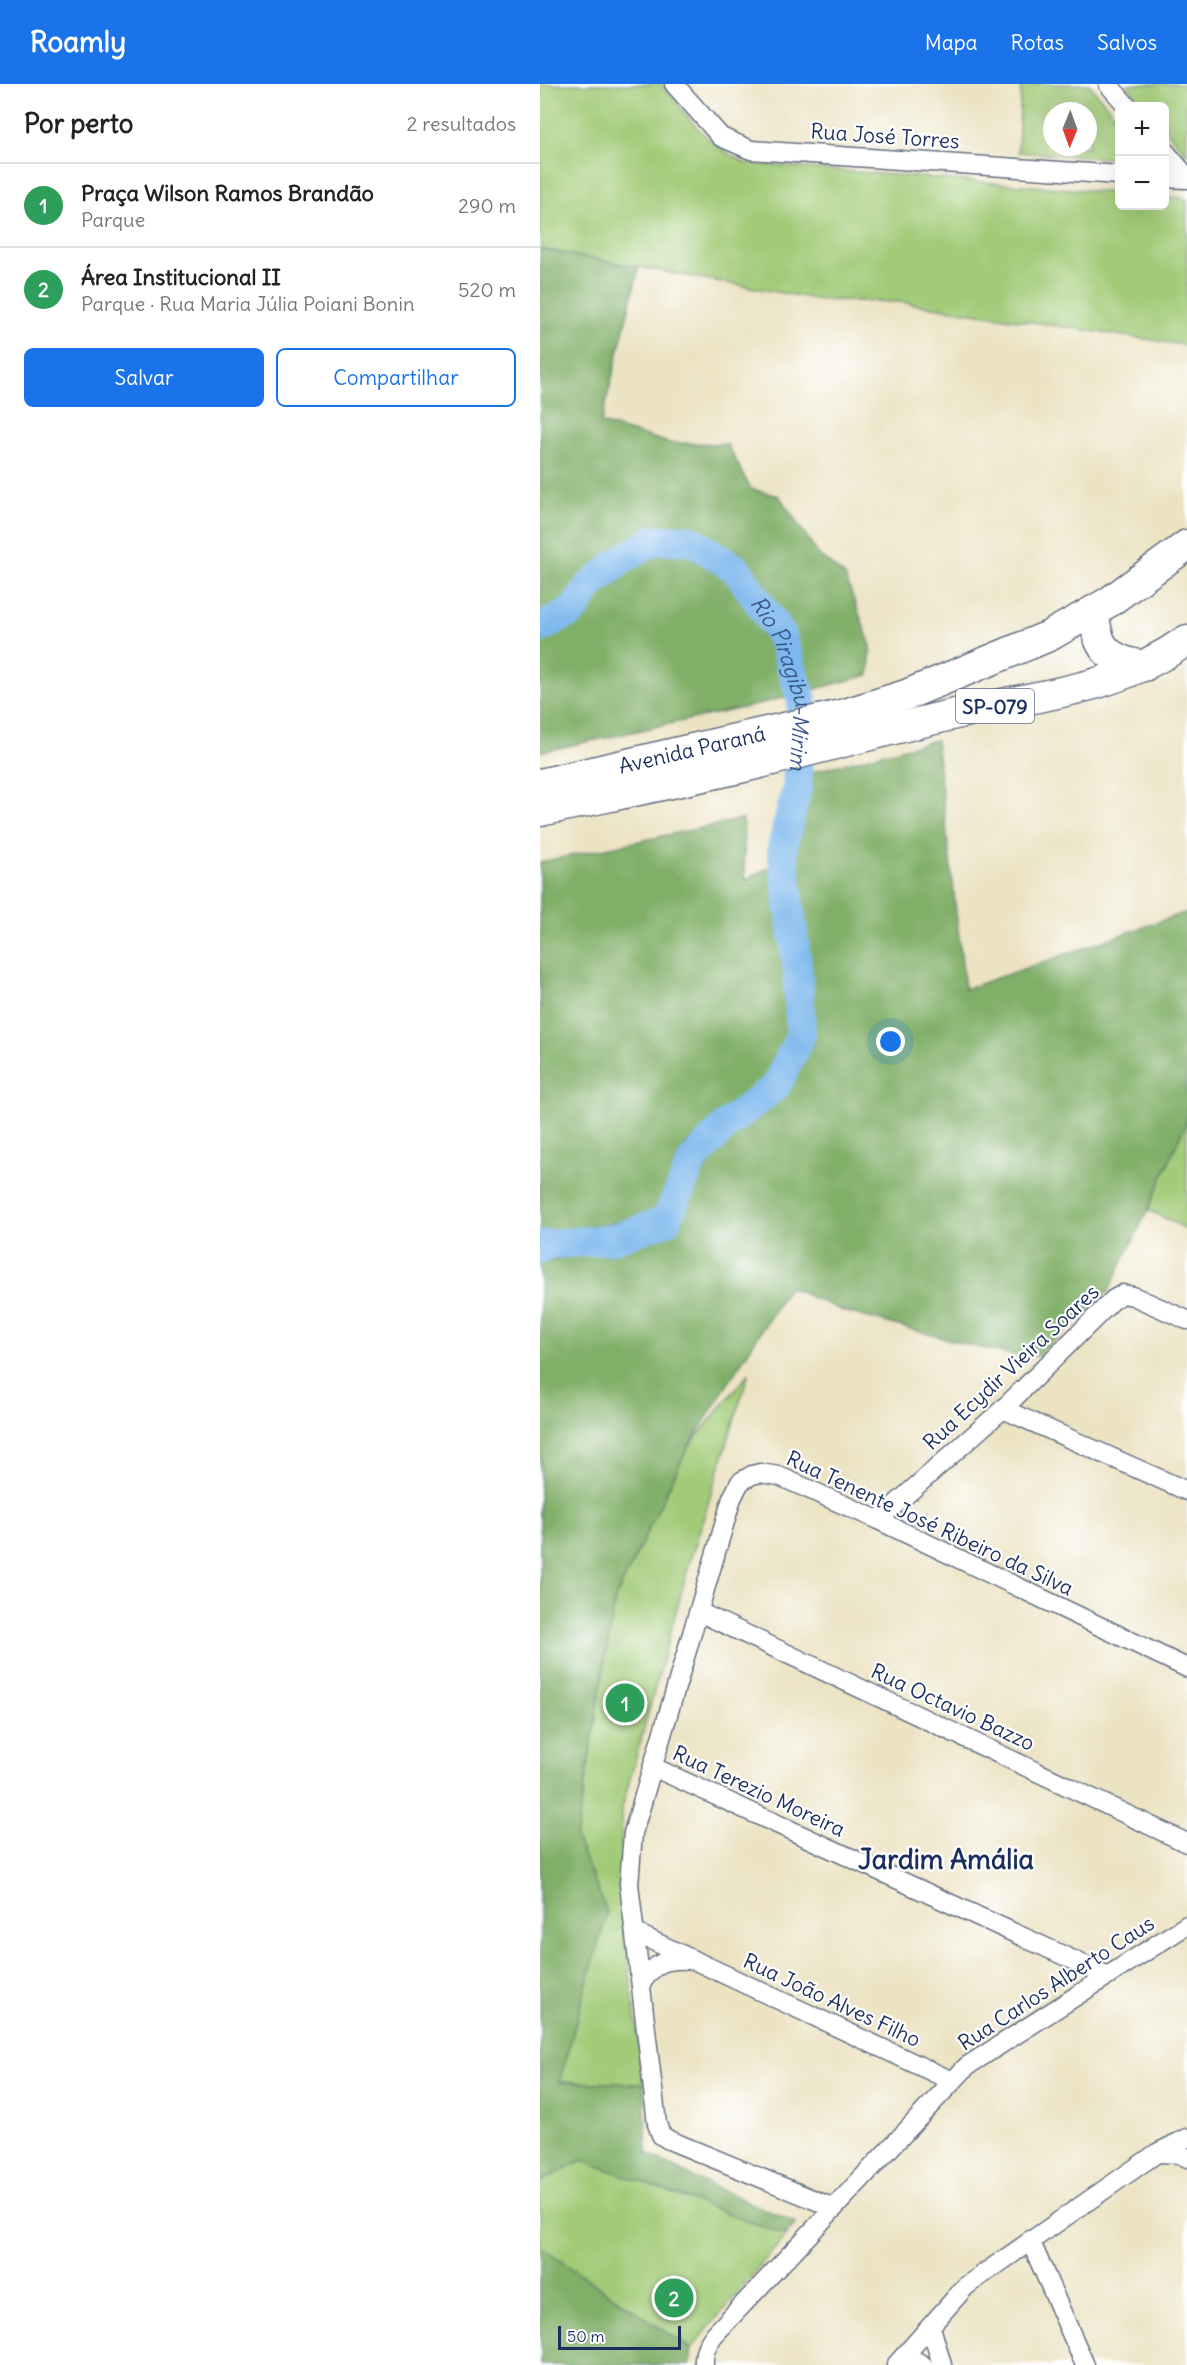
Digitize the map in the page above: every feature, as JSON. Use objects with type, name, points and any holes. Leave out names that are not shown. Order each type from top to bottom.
[{"type":"main road","name":"SP-079","points":[[845,728],[906,695],[1043,639],[1095,611],[1183,550]]},
{"type":"main road","points":[[1095,611],[1098,636],[1106,651],[1121,663],[1144,666]]},
{"type":"main road","name":"SP-079","points":[[845,728],[961,713],[1066,693],[1144,666],[1187,640]]},
{"type":"main road","name":"Avenida Paraná","points":[[540,784],[754,736],[845,728]]},
{"type":"main road","name":"Avenida Paraná","points":[[540,811],[735,769],[845,728]]},
{"type":"street","name":"Rua José Torres","points":[[674,84],[721,137],[751,150],[1115,175]]},
{"type":"street","points":[[1108,84],[1124,102]]},
{"type":"street","points":[[1169,156],[1187,178]]},
{"type":"street","points":[[1169,178],[1187,178]]},
{"type":"street","name":"Rua Ecydir Vieira Soares","points":[[878,1520],[1003,1409],[1114,1299],[1123,1294],[1133,1296],[1187,1320]]},
{"type":"street","points":[[1003,1409],[1187,1491]]},
{"type":"street","name":"Rua Tenente José Ribeiro da Silva","points":[[834,2208],[669,2140],[661,2135],[657,2124],[636,1933],[628,1884],[633,1833],[732,1498],[740,1482],[760,1473],[779,1476],[878,1520],[1187,1668]]},
{"type":"street","name":"Rua Octavio Bazzo","points":[[699,1612],[1187,1843]]},
{"type":"street","name":"Rua Terezio Moreira","points":[[653,1767],[1108,1976]]},
{"type":"street","points":[[1163,1832],[1187,1829]]},
{"type":"street","name":"Rua Carlos Alberto Caus","points":[[704,2365],[707,2345],[714,2335],[967,2066],[1187,1926]]},
{"type":"street","name":"Rua João Alves Filho","points":[[636,1933],[952,2081]]},
{"type":"street","points":[[641,1984],[651,1970],[665,1961],[692,1960]]},
{"type":"street","points":[[923,2365],[901,2360],[966,2286],[1157,2153],[1187,2138]]},
{"type":"street","points":[[1157,2153],[1187,2149]]},
{"type":"street","points":[[1157,2153],[1180,2154],[1187,2158]]},
{"type":"street","points":[[1030,2240],[1085,2365]]},
{"type":"street","points":[[931,2327],[942,2365]]},
{"type":"green space","points":[[540,84],[662,84],[708,139],[745,163],[1115,193],[1115,210],[1169,210],[1169,197],[1187,199],[1187,341],[1184,345],[900,302],[821,300],[540,249]]},
{"type":"green space","points":[[1021,84],[1089,84],[1115,115],[1115,159],[1076,156],[1097,156],[1097,102],[1043,102],[1043,154],[1018,152]]},
{"type":"green space","points":[[1126,84],[1187,84],[1187,155],[1169,134],[1169,102],[1142,102]]},
{"type":"green space","points":[[540,249],[639,267],[601,423],[670,443],[727,444],[751,489],[779,496],[819,555],[845,576],[871,646],[869,675],[752,706],[540,752]]},
{"type":"green space","points":[[936,740],[965,989],[1187,912],[1187,1120],[1148,1210],[1108,1292],[1037,1356],[1023,1357],[973,1346],[843,1311],[789,1287],[688,1447],[615,1599],[576,1838],[607,1912],[559,2082],[644,2084],[647,2153],[699,2180],[796,2223],[786,2235],[582,2160],[540,2182],[540,1264],[667,1232],[716,1152],[783,1088],[814,1043],[811,988],[795,850],[807,773]]},
{"type":"green space","points":[[743,819],[745,880],[777,863],[788,971],[789,1036],[767,1079],[685,1146],[659,1210],[605,1225],[544,1231],[540,1234],[540,862]]},
{"type":"green space","points":[[1187,1120],[1187,1229],[1148,1210]]},
{"type":"green space","points":[[749,1373],[690,1561],[622,1808],[621,1864],[624,1929],[644,2084],[559,2082],[607,1912],[576,1838],[615,1599],[688,1447]]},
{"type":"green space","points":[[582,2160],[786,2235],[691,2349],[540,2247],[540,2182]]},
{"type":"green space","points":[[540,2247],[691,2349],[691,2365],[540,2365]]},
{"type":"waterway","name":"Rio Piragibu-Mirim","points":[[540,628],[573,611],[590,586],[620,561],[654,540],[691,540],[737,570],[781,635],[802,700],[797,788],[782,848],[797,964],[801,1035],[776,1086],[727,1124],[693,1160],[666,1221],[612,1239],[545,1245],[540,1249]]},
{"type":"place","name":"Praça Wilson Ramos Brandão","points":[[625,1703]]},
{"type":"place","name":"Área Institucional II","points":[[674,2298]]},
{"type":"district","name":"Jardim Amália","points":[[946,1859]]}]
